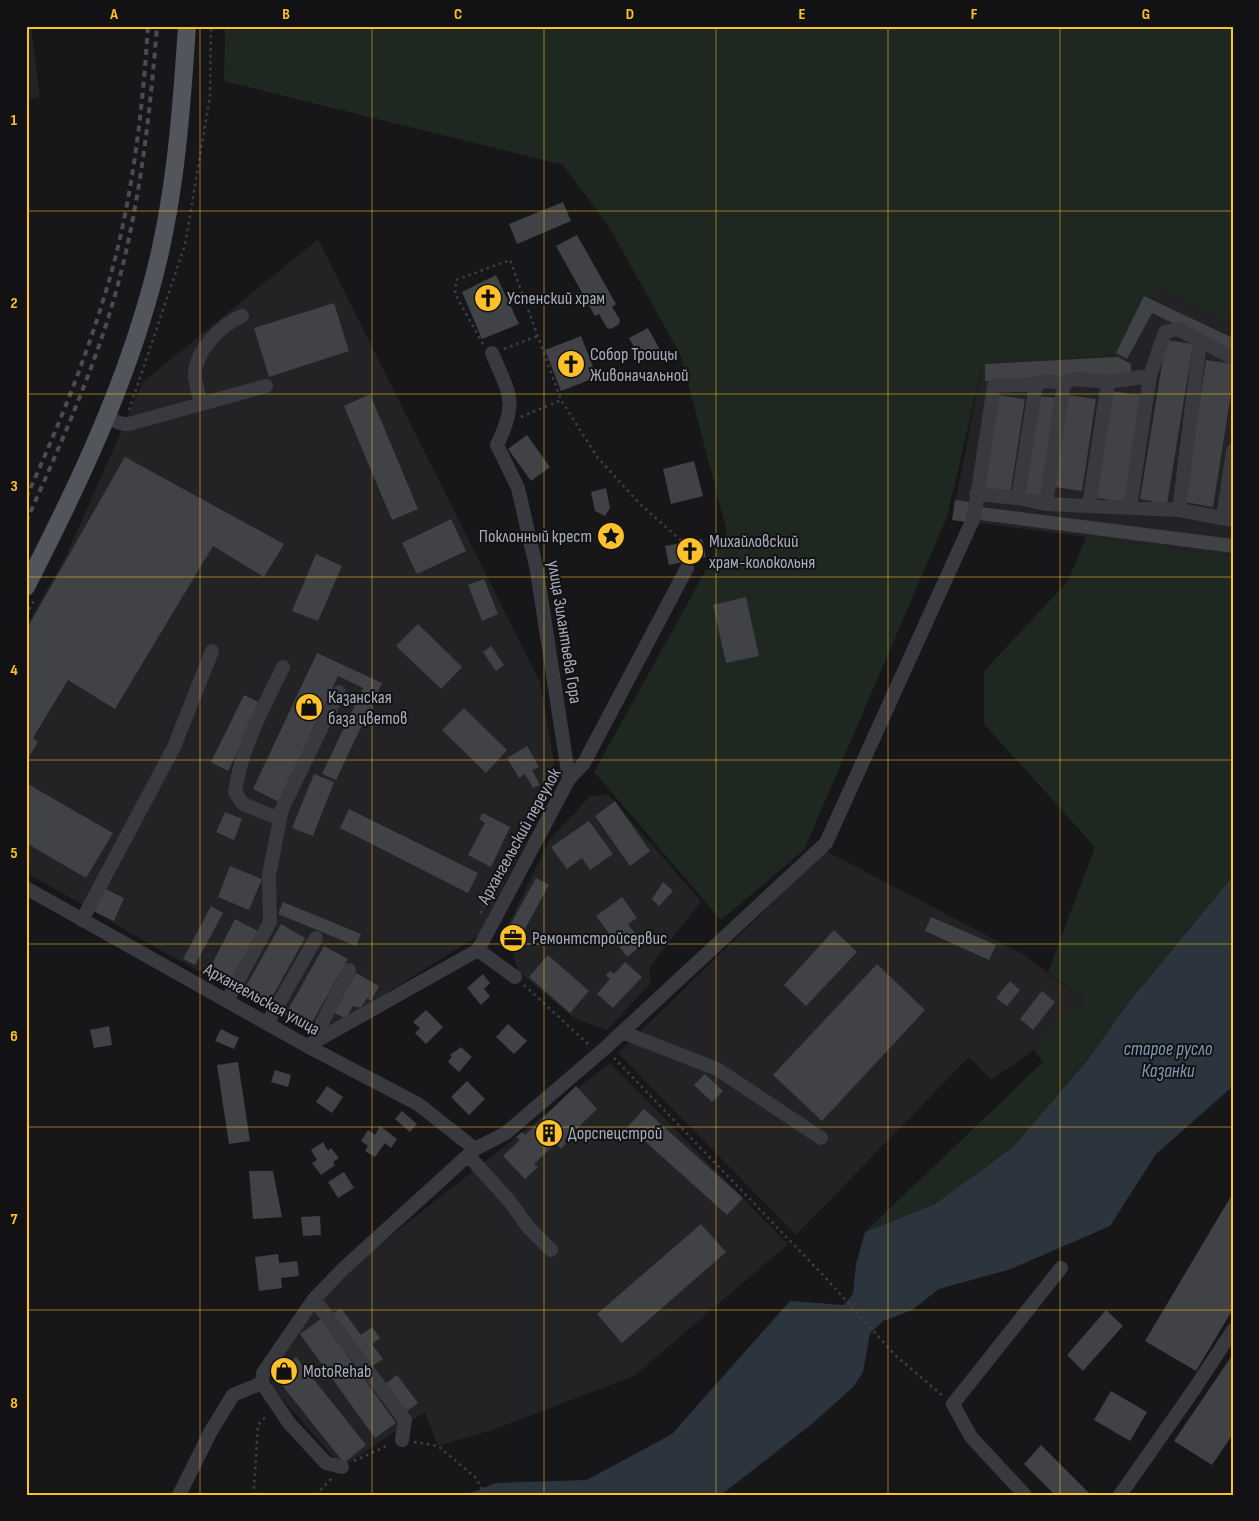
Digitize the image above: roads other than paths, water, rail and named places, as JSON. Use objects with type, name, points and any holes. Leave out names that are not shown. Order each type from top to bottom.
[{"type":"main road","points":[[26,587],[72,497],[106,418],[147,303],[162,244],[173,177],[182,98],[187,26]]},
{"type":"street","points":[[201,404],[195,376],[203,352],[216,334],[228,322],[242,316]]},
{"type":"street","points":[[1130,507],[1150,376],[1165,332],[1171,329],[1178,329],[1233,358]]},
{"type":"street","points":[[1179,510],[1200,341]]},
{"type":"street","name":"улица Зилантьева Гора","points":[[492,353],[511,400],[507,423],[497,445],[518,488],[537,571],[569,779]]},
{"type":"street","points":[[342,1467],[326,1463],[289,1423],[262,1383],[263,1373],[314,1300],[343,1269],[471,1152],[506,1134],[622,1032],[826,843],[974,517],[994,386],[1036,384],[1046,381],[1064,383],[1075,380],[1108,382],[1150,376]]},
{"type":"street","points":[[1088,504],[1108,382]]},
{"type":"street","points":[[1046,504],[1064,383]]},
{"type":"street","points":[[1018,498],[1036,384]]},
{"type":"street","points":[[106,418],[123,424],[129,424],[266,386]]},
{"type":"street","points":[[976,494],[1018,498],[1046,504],[1088,504],[1179,510],[1228,519],[1233,451]]},
{"type":"street","name":"Архангельский переулок","points":[[478,950],[569,779],[584,763],[687,568]]},
{"type":"street","points":[[82,920],[174,747],[212,651]]},
{"type":"street","points":[[280,819],[244,804],[235,792],[238,771],[247,744],[284,666]]},
{"type":"street","points":[[227,1001],[270,922],[269,875],[282,809],[339,692]]},
{"type":"street","name":"Архангельская улица","points":[[26,888],[307,1046],[418,1104],[471,1152],[528,1227],[551,1250]]},
{"type":"street","points":[[268,1024],[316,938]]},
{"type":"street","points":[[307,1046],[478,950],[515,977]]},
{"type":"street","points":[[322,1038],[322,1023],[349,970]]},
{"type":"street","points":[[622,1032],[717,1068],[822,1138]]},
{"type":"street","points":[[1025,1495],[971,1437],[952,1404],[1061,1268]]},
{"type":"street","points":[[314,1300],[405,1420],[402,1440]]},
{"type":"street","points":[[1120,1495],[1233,1330]]},
{"type":"street","points":[[179,1495],[211,1431],[233,1395],[262,1383]]},
{"type":"water","name":"старое русло Казанки","points":[[1233,876],[1233,1086],[1156,1154],[1110,1226],[1011,1269],[939,1289],[912,1310],[883,1321],[870,1333],[863,1372],[853,1387],[813,1423],[721,1495],[465,1495],[496,1483],[587,1480],[672,1434],[790,1301],[844,1305],[853,1294],[856,1264],[865,1232],[935,1204],[1013,1147],[1086,1062],[1129,1002]]},
{"type":"railway","points":[[26,498],[52,440],[75,381],[97,321],[115,259],[122,231],[137,144],[148,26]]},
{"type":"railway","points":[[26,522],[79,400],[117,289],[134,215],[146,140],[157,26]]},
{"type":"place","name":"Успенский храм","points":[[488,298]]},
{"type":"place","name":"Собор Троицы Живоначальной","points":[[571,364]]},
{"type":"place","name":"Поклонный крест","points":[[611,536]]},
{"type":"place","name":"Михайловский храм-колокольня","points":[[690,551]]},
{"type":"place","name":"Казанская база цветов","points":[[309,707]]},
{"type":"place","name":"Ремонтстройсервис","points":[[513,938]]},
{"type":"place","name":"Дорспецстрой","points":[[549,1133]]},
{"type":"place","name":"MotoRehab","points":[[284,1371]]}]
